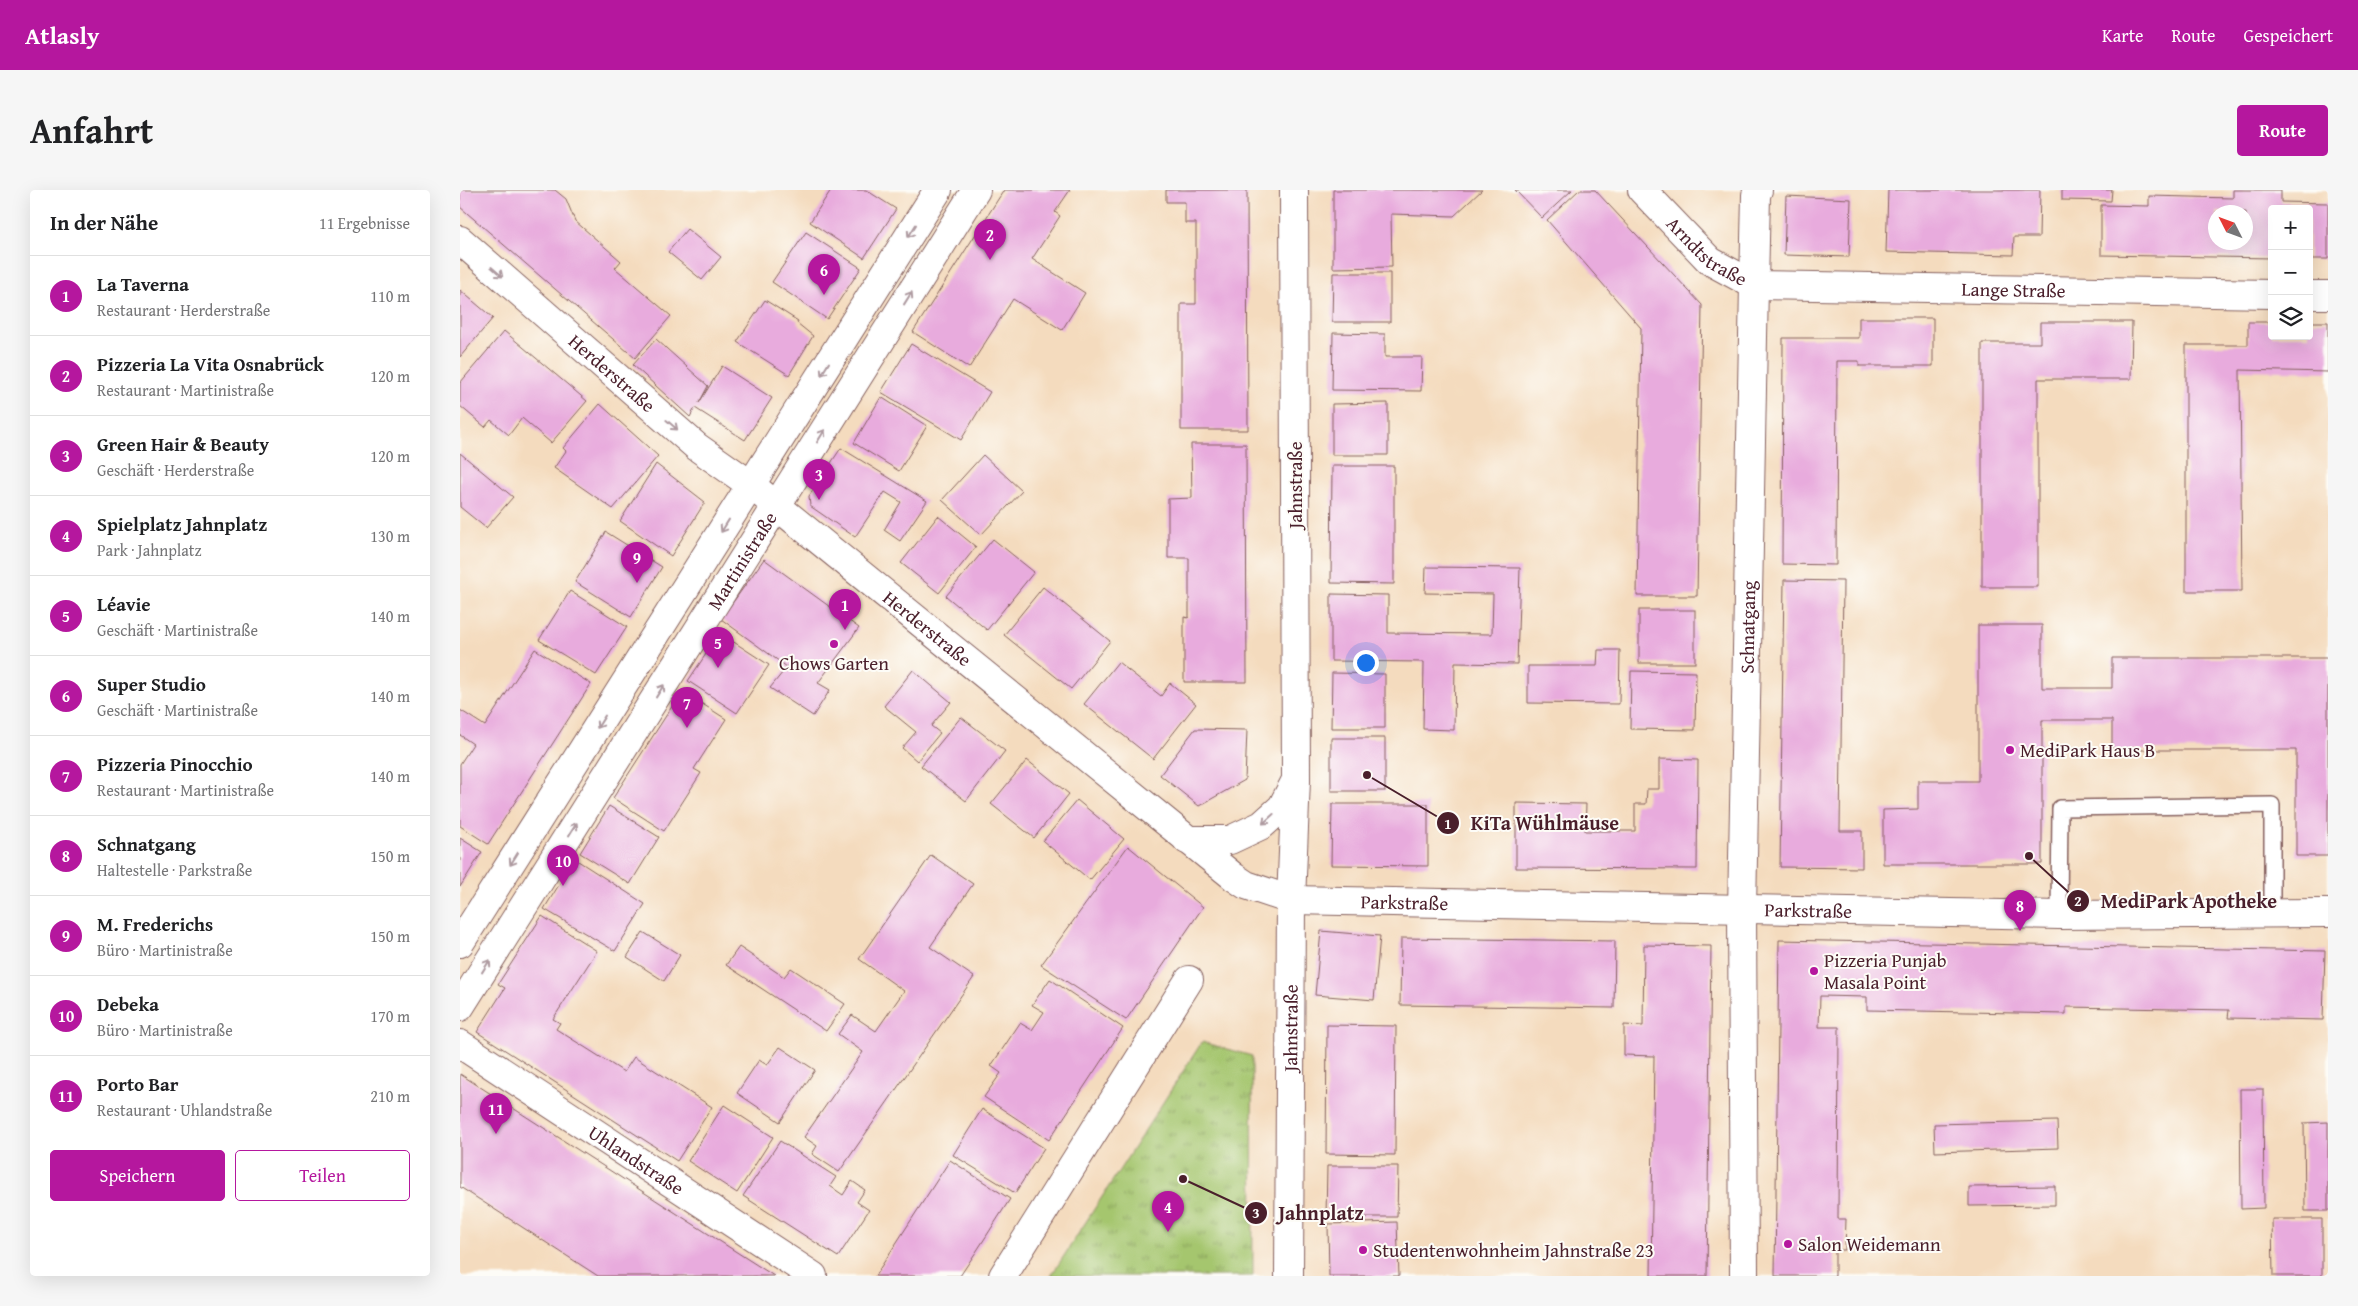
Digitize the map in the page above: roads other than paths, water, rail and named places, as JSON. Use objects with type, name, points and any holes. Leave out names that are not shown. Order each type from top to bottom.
[{"type":"street","name":"Martinistraße","points":[[460,943],[938,190]]},
{"type":"street","name":"Martinistraße","points":[[460,1007],[976,190]]},
{"type":"street","name":"Jahnstraße","points":[[1289,1276],[1291,900],[1296,780],[1294,190]]},
{"type":"street","name":"Arndtstraße","points":[[1642,190],[1710,261],[1754,284]]},
{"type":"street","name":"Schnatgang","points":[[1744,1276],[1742,910],[1757,192]]},
{"type":"street","name":"Herderstraße","points":[[460,240],[697,447],[751,485],[1186,840],[1246,884],[1291,900]]},
{"type":"street","name":"Lange Straße","points":[[1754,284],[2268,294]]},
{"type":"street","points":[[2313,294],[2328,295]]},
{"type":"street","name":"Jahnstraße","points":[[1186,840],[1230,840],[1262,825],[1282,807],[1296,780]]},
{"type":"street","name":"Parkstraße","points":[[1291,900],[2059,915],[2328,913]]},
{"type":"street","points":[[1003,1276],[1189,980]]},
{"type":"street","name":"Uhlandstraße","points":[[460,1044],[813,1276]]},
{"type":"lane","points":[[2059,915],[2060,808],[2272,805],[2272,914]]},
{"type":"place","name":"Pizzeria La Vita Osnabrück","points":[[990,260]]},
{"type":"place","name":"Super Studio","points":[[824,295]]},
{"type":"place","name":"Green Hair & Beauty","points":[[819,500]]},
{"type":"place","name":"M. Frederichs","points":[[637,583]]},
{"type":"place","name":"La Taverna","points":[[845,630]]},
{"type":"place","name":"Chows Garten","points":[[834,644]]},
{"type":"place","name":"Léavie","points":[[718,668]]},
{"type":"place","name":"Pizzeria Pinocchio","points":[[687,728]]},
{"type":"place","name":"MediPark Haus B","points":[[2010,750]]},
{"type":"place","name":"KiTa Wühlmäuse","points":[[1367,775]]},
{"type":"place","name":"MediPark Apotheke","points":[[2029,856]]},
{"type":"place","name":"Debeka","points":[[563,886]]},
{"type":"place","name":"Schnatgang","points":[[2020,931]]},
{"type":"place","name":"Pizzeria Punjab Masala Point","points":[[1814,971]]},
{"type":"place","name":"Porto Bar","points":[[496,1134]]},
{"type":"place","name":"Jahnplatz","points":[[1183,1179]]},
{"type":"place","name":"Spielplatz Jahnplatz","points":[[1168,1232]]},
{"type":"place","name":"Salon Weidemann","points":[[1788,1244]]},
{"type":"place","name":"Studentenwohnheim Jahnstraße 23","points":[[1363,1250]]}]
